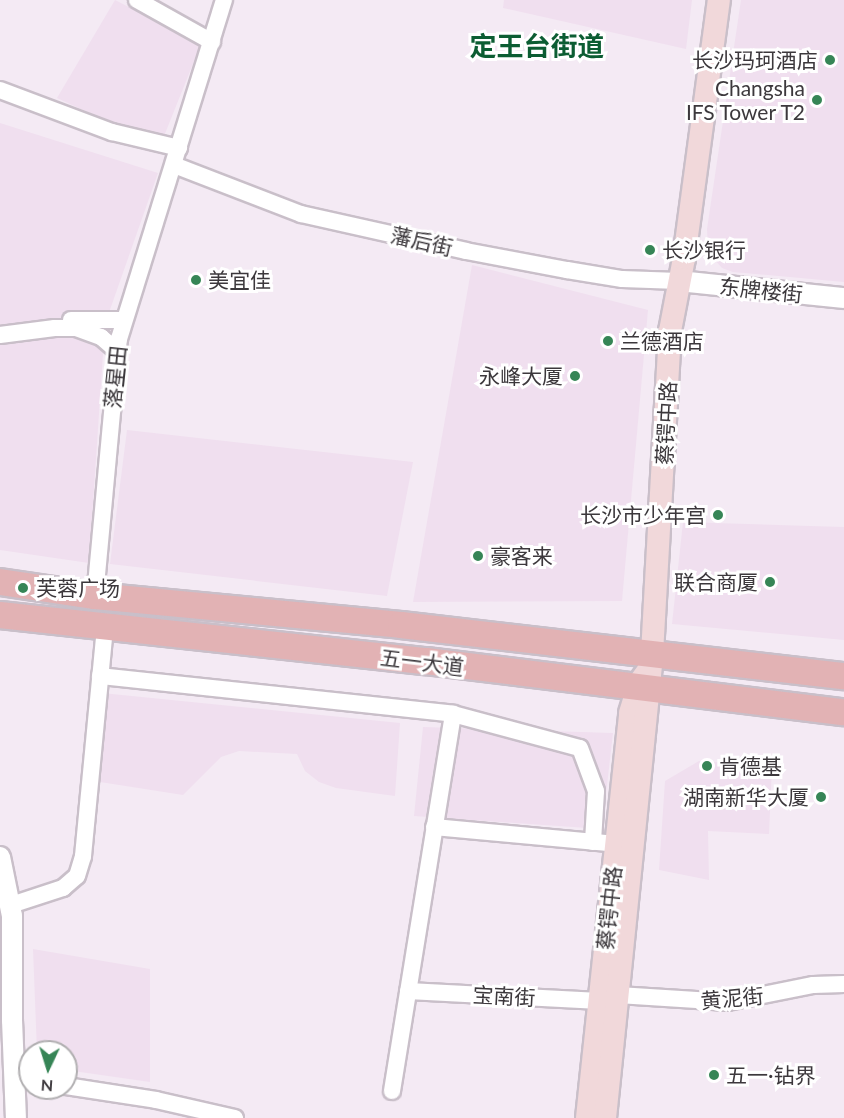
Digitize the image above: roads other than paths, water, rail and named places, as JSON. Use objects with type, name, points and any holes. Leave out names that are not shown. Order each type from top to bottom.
[{"type":"main road","name":"蔡锷中路","points":[[587,1118],[609,998],[636,736],[632,698],[647,675],[656,603],[670,331],[719,0]]},
{"type":"main road","name":"五一大道","points":[[0,582],[95,596],[401,625],[647,675],[686,695],[844,712]]},
{"type":"main road","points":[[656,603],[661,627],[670,647],[691,660]]},
{"type":"main road","name":"五一大道","points":[[0,615],[591,682],[647,675],[691,660],[844,676]]},
{"type":"main road","points":[[591,682],[606,687],[620,702],[636,736],[667,702],[686,695]]},
{"type":"main road","name":"蔡锷中路","points":[[605,1118],[616,844],[636,736]]},
{"type":"street","points":[[137,0],[212,42]]},
{"type":"street","name":"落星田","points":[[95,596],[117,351],[124,320],[224,0]]},
{"type":"street","points":[[0,90],[112,132],[179,148]]},
{"type":"street","name":"藩后街","points":[[174,165],[301,214],[466,251],[567,270],[622,279],[679,281]]},
{"type":"street","name":"东牌楼街","points":[[679,281],[844,298]]},
{"type":"street","points":[[0,327],[55,320],[124,320]]},
{"type":"street","points":[[0,335],[55,328],[76,328],[101,337],[117,351]]},
{"type":"street","points":[[11,904],[63,888],[77,876],[83,856],[105,626]]},
{"type":"street","points":[[100,676],[453,714],[580,748],[596,791],[592,842]]},
{"type":"street","points":[[392,1091],[453,714]]},
{"type":"street","points":[[434,827],[616,844]]},
{"type":"street","points":[[0,857],[11,904],[6,1020],[18,1065]]},
{"type":"street","name":"黄泥街","points":[[609,998],[728,1002],[813,985],[844,984]]},
{"type":"street","name":"宝南街","points":[[408,991],[609,998]]},
{"type":"street","points":[[78,1088],[156,1100],[236,1118]]},
{"type":"street","points":[[16,1118],[19,1100]]},
{"type":"place","name":"长沙玛珂酒店","points":[[830,60]]},
{"type":"place","name":"Changsha IFS Tower T2","points":[[817,100]]},
{"type":"place","name":"长沙银行","points":[[650,250]]},
{"type":"place","name":"美宜佳","points":[[196,280]]},
{"type":"place","name":"兰德酒店","points":[[608,341]]},
{"type":"place","name":"永峰大厦","points":[[575,376]]},
{"type":"place","name":"长沙市少年宫","points":[[718,515]]},
{"type":"place","name":"豪客来","points":[[478,556]]},
{"type":"place","name":"联合商厦","points":[[770,582]]},
{"type":"place","name":"芙蓉广场","points":[[23,588]]},
{"type":"place","name":"肯德基","points":[[707,766]]},
{"type":"place","name":"湖南新华大厦","points":[[821,797]]},
{"type":"place","name":"五一·钻界","points":[[714,1075]]},
{"type":"district","name":"定王台街道","points":[[537,46]]}]
